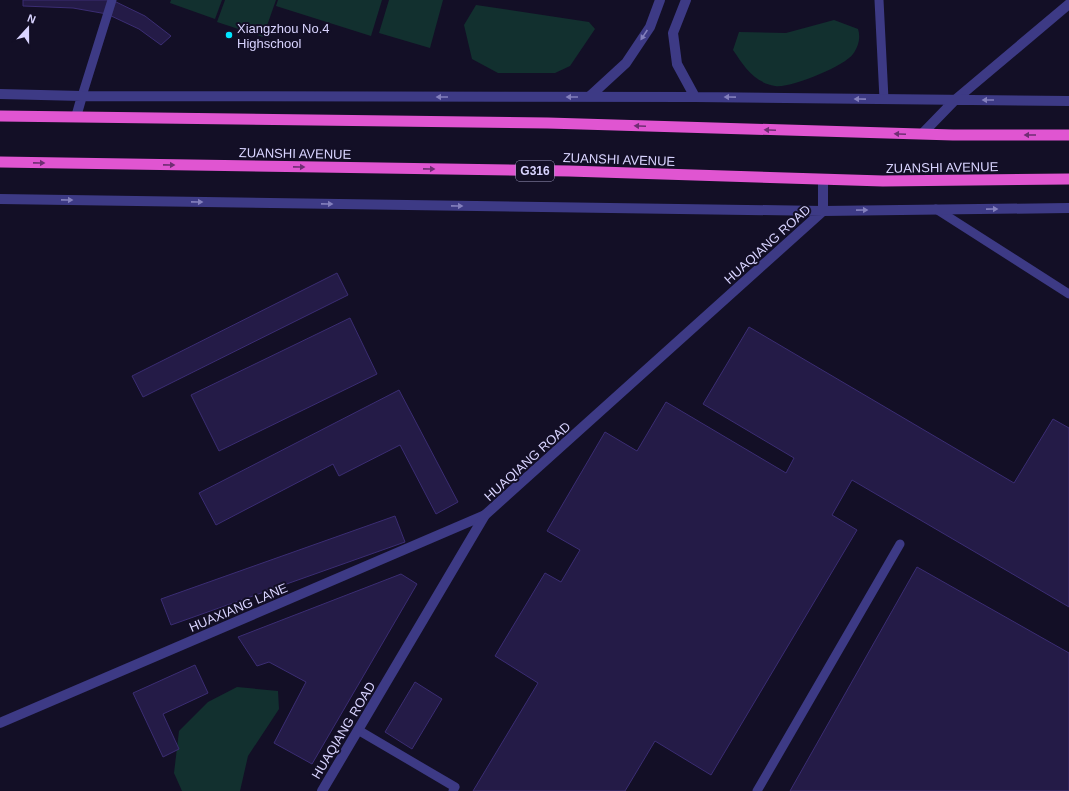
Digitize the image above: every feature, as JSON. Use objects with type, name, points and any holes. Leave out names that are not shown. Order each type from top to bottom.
[{"type":"highway","points":[[0,116],[548,123],[922,134],[1069,135]]},
{"type":"highway","name":"ZUANSHI AVENUE","points":[[0,162],[569,171],[882,181],[1069,179]]},
{"type":"street","points":[[589,97],[626,63],[650,28],[660,0]]},
{"type":"street","points":[[686,0],[673,34],[676,64],[695,97]]},
{"type":"street","points":[[922,134],[955,100],[1069,4]]},
{"type":"street","points":[[0,94],[82,96],[695,97],[1069,101]]},
{"type":"street","points":[[76,117],[82,96]]},
{"type":"street","points":[[823,211],[824,179]]},
{"type":"street","points":[[0,199],[823,211],[1069,208]]},
{"type":"street","name":"HUAQIANG ROAD","points":[[322,791],[485,515],[823,211]]},
{"type":"street","name":"HUAXIANG LANE","points":[[0,723],[485,515]]},
{"type":"lane","points":[[82,96],[112,0]]},
{"type":"lane","points":[[879,0],[884,99]]},
{"type":"lane","points":[[936,209],[1069,294]]},
{"type":"lane","points":[[757,791],[900,544]]},
{"type":"lane","points":[[358,730],[455,787],[453,791]]},
{"type":"green space","points":[[171,0],[222,0],[215,19],[170,3]]},
{"type":"green space","points":[[225,0],[276,0],[263,37],[217,22]]},
{"type":"green space","points":[[278,0],[382,0],[371,36],[276,6]]},
{"type":"green space","points":[[389,0],[443,0],[430,48],[379,33]]},
{"type":"green space","points":[[476,5],[589,22],[595,29],[570,66],[555,73],[498,73],[472,59],[464,25]]},
{"type":"green space","points":[[834,20],[858,29],[858,42],[853,54],[848,59],[816,76],[792,84],[775,86],[761,81],[750,72],[733,50],[739,32],[786,33]]},
{"type":"green space","points":[[237,687],[278,691],[279,709],[248,756],[240,791],[182,791],[174,773],[179,731],[208,702]]},
{"type":"building","points":[[23,0],[112,0],[145,16],[171,36],[161,45],[139,29],[107,14],[73,8],[23,6]]},
{"type":"building","points":[[337,273],[348,295],[143,397],[132,376]]},
{"type":"building","points":[[350,318],[377,374],[219,451],[191,395]]},
{"type":"building","points":[[749,327],[1014,483],[1053,419],[1069,428],[1069,607],[852,480],[832,515],[857,530],[711,775],[655,741],[625,791],[473,791],[538,683],[495,656],[545,573],[561,582],[580,550],[547,531],[605,432],[637,451],[666,402],[786,473],[794,458],[703,404]]},
{"type":"building","points":[[399,390],[458,502],[436,514],[400,445],[339,476],[333,464],[216,525],[199,493]]},
{"type":"building","points":[[395,516],[405,542],[171,625],[161,599]]},
{"type":"building","points":[[917,567],[1069,653],[1069,791],[790,791]]},
{"type":"building","points":[[401,574],[417,584],[312,764],[274,743],[306,682],[269,662],[257,666],[238,637]]},
{"type":"building","points":[[195,665],[208,693],[163,714],[179,749],[163,757],[133,693]]},
{"type":"building","points":[[415,682],[442,699],[412,749],[385,732]]},
{"type":"place","name":"Xiangzhou No.4 Highschool","points":[[229,35]]}]
